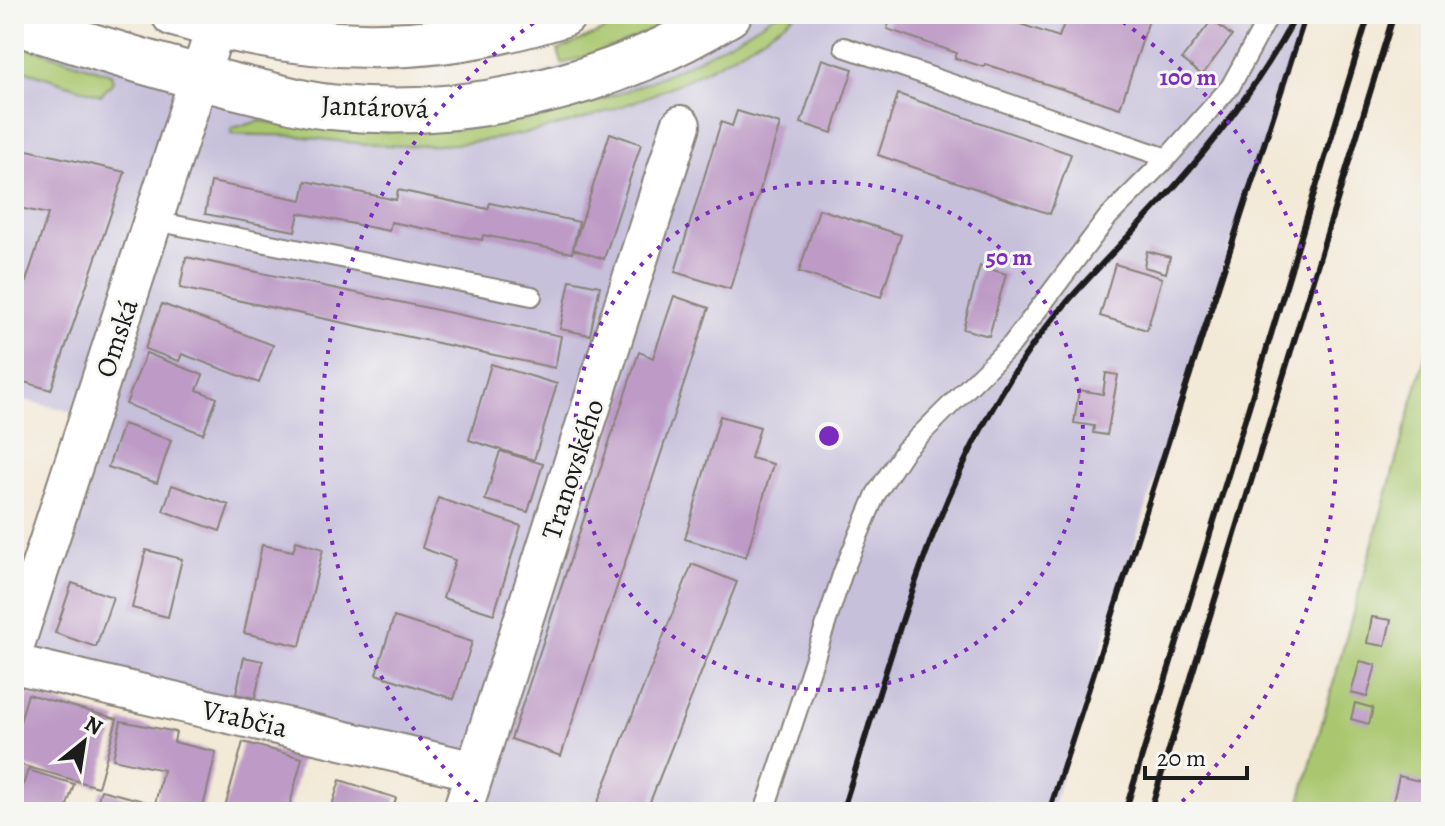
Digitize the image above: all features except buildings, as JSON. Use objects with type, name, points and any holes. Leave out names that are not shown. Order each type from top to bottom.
[{"type":"street","name":"Jantárová","points":[[174,14],[216,26],[318,45],[392,47],[528,26],[564,14]]},
{"type":"street","name":"Jantárová","points":[[14,22],[200,78],[328,107],[425,110],[477,105],[577,82],[661,51],[729,14]]},
{"type":"street","name":"Omská","points":[[14,648],[216,26]]},
{"type":"street","name":"Tranovského","points":[[462,812],[681,125]]},
{"type":"street","name":"Vrabčia","points":[[14,664],[475,771]]},
{"type":"lane","points":[[764,812],[843,572],[876,494],[905,450],[1012,344],[1108,217],[1167,158],[1230,87],[1270,14]]},
{"type":"lane","points":[[844,47],[1167,158]]},
{"type":"lane","points":[[155,221],[532,296]]},
{"type":"shaded area","points":[[729,14],[1307,14],[1195,350],[1051,812],[462,812],[475,772],[14,664],[90,416],[14,398],[14,22],[425,110]]},
{"type":"green space","points":[[332,14],[458,14],[410,17]]},
{"type":"green space","points":[[641,14],[686,14],[618,45],[562,64],[558,50]]},
{"type":"green space","points":[[776,14],[796,14],[758,40],[677,84],[590,117],[545,129],[500,138],[415,146],[231,134],[232,128],[261,121],[400,132],[466,129],[529,119],[592,103],[653,80],[715,51]]},
{"type":"green space","points":[[14,43],[111,74],[113,82],[101,95],[14,67]]},
{"type":"green space","points":[[1431,336],[1431,812],[1297,812]]},
{"type":"railway","points":[[842,812],[897,636],[938,521],[991,411],[1023,359],[1058,313],[1209,146],[1256,82],[1297,14]]},
{"type":"railway","points":[[1049,812],[1306,14]]},
{"type":"railway","points":[[1125,812],[1369,14]]},
{"type":"railway","points":[[1150,812],[1394,14]]}]
